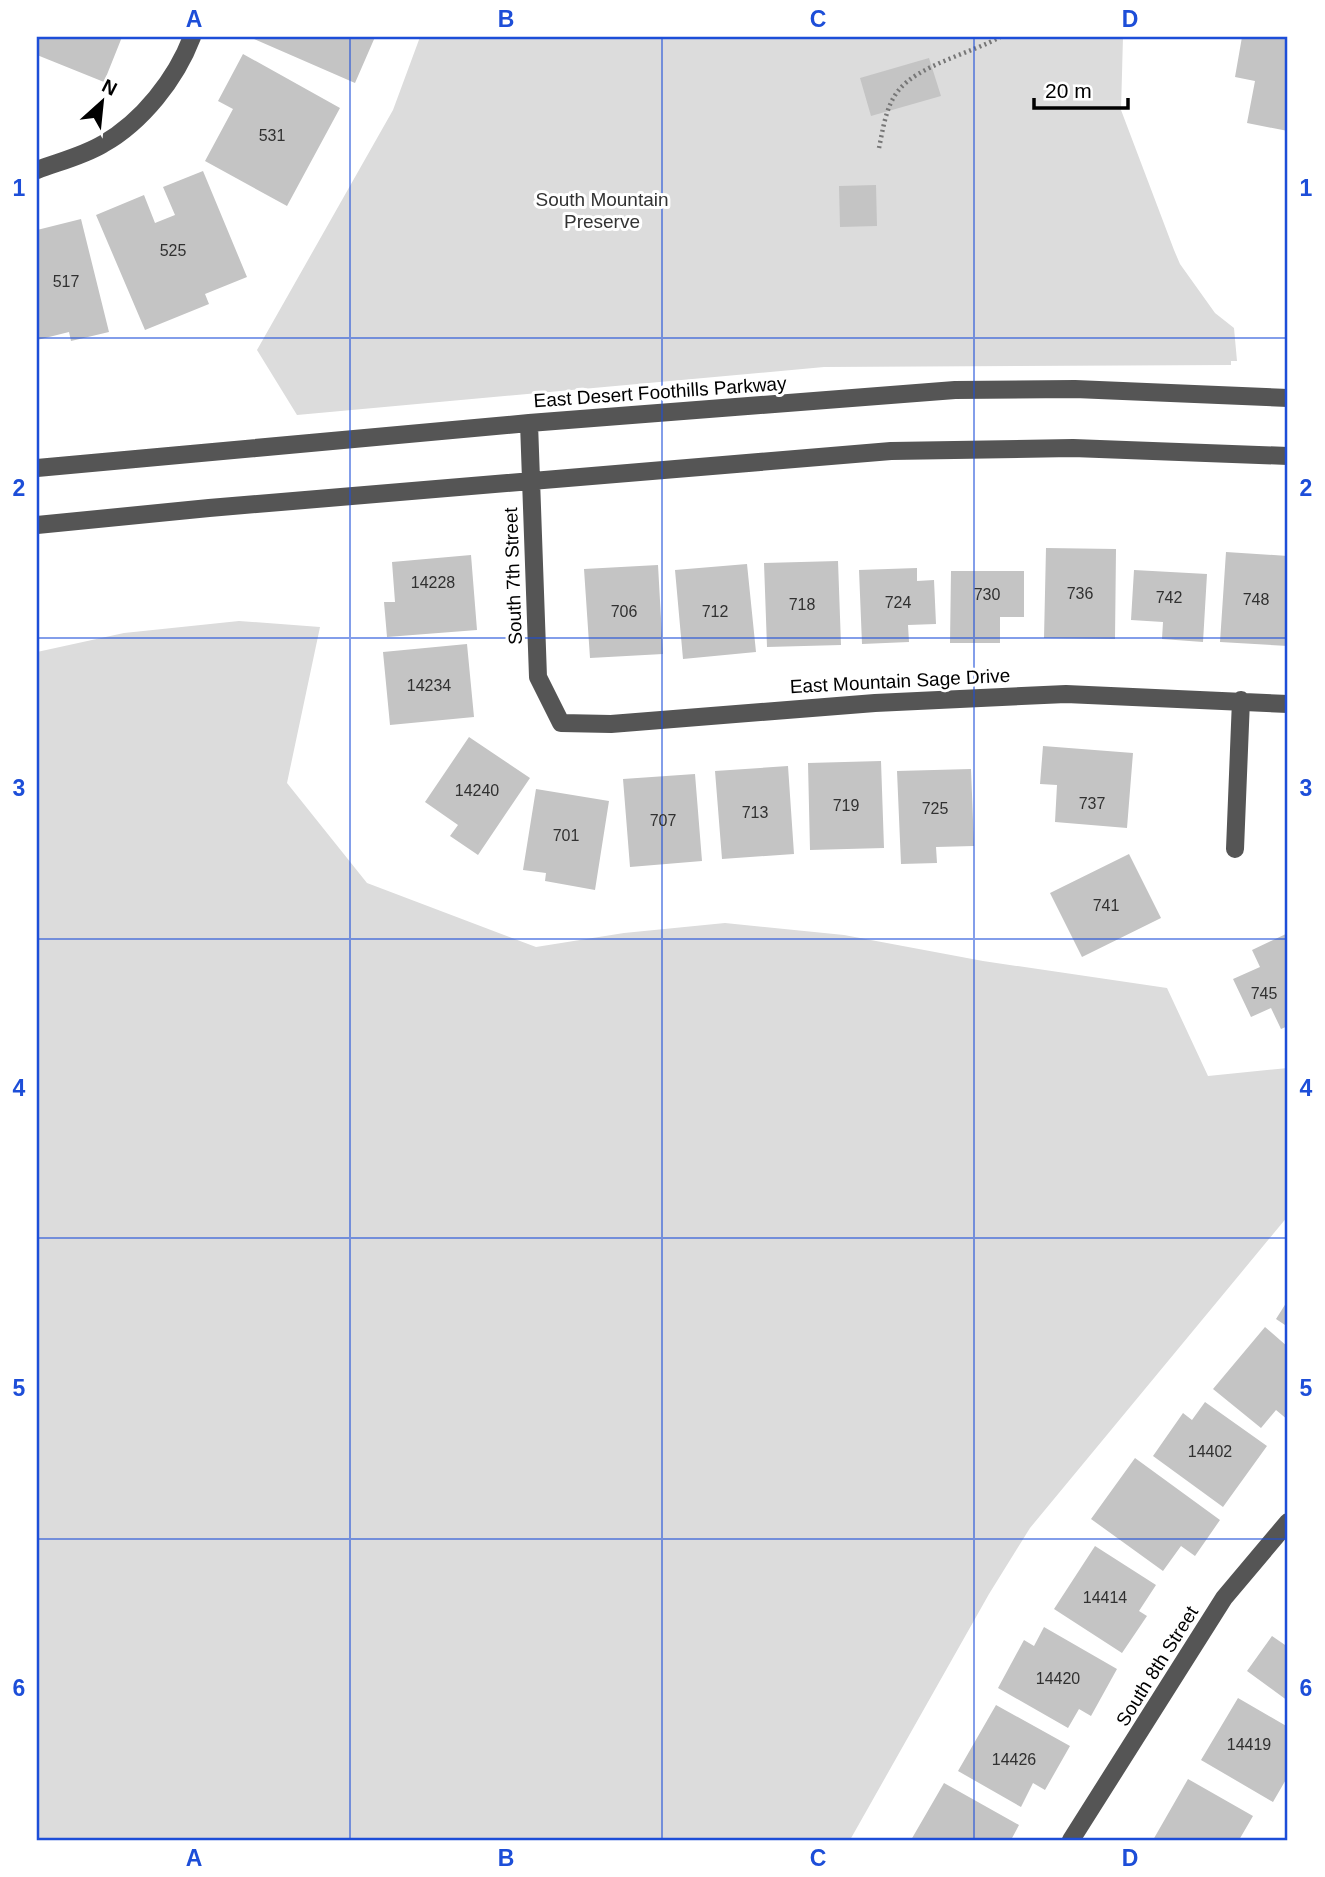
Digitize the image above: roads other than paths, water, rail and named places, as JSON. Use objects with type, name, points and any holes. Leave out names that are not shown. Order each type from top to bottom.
[{"type":"street","points":[[37,170],[102,145],[135,121],[166,85],[186,53],[192,37]]},
{"type":"street","name":"East Desert Foothills Parkway","points":[[37,468],[529,423],[955,390],[1075,389],[1288,398]]},
{"type":"street","name":"South 7th Street","points":[[529,423],[538,677],[561,723]]},
{"type":"street","points":[[37,525],[891,451],[1073,448],[1288,456]]},
{"type":"street","name":"East Mountain Sage Drive","points":[[561,723],[611,724],[861,704],[1066,694],[1288,704]]},
{"type":"street","points":[[1235,849],[1241,700]]},
{"type":"street","name":"South 8th Street","points":[[1071,1840],[1224,1598],[1288,1522]]},
{"type":"park label","name":"South Mountain Preserve","points":[[602,210]]}]
